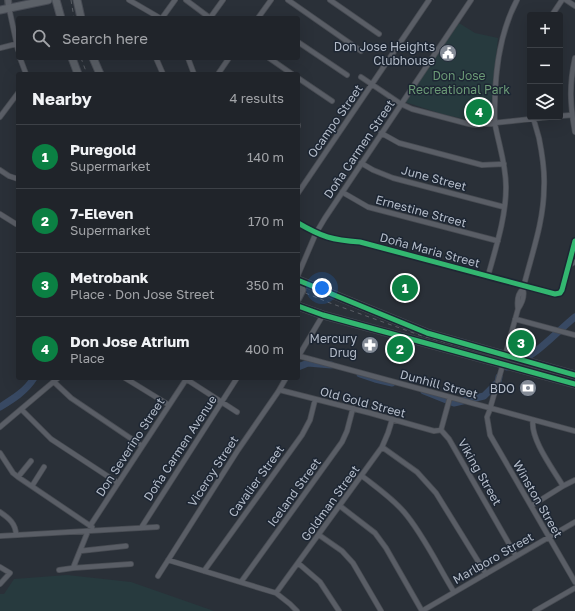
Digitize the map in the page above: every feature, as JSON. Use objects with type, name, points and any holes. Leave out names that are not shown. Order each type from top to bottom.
[{"type":"main road","points":[[0,10],[48,0]]},
{"type":"main road","points":[[56,0],[60,16]]},
{"type":"main road","points":[[77,0],[81,16]]},
{"type":"main road","points":[[73,60],[77,72]]},
{"type":"main road","points":[[94,60],[99,72]]},
{"type":"main road","points":[[300,279],[427,333],[575,375]]},
{"type":"main road","points":[[300,283],[302,290],[300,294]]},
{"type":"main road","points":[[300,307],[324,315],[575,384]]},
{"type":"street","points":[[0,48],[16,44],[8,0]]},
{"type":"street","points":[[129,0],[157,16]]},
{"type":"street","points":[[163,16],[175,0]]},
{"type":"street","points":[[186,0],[207,16]]},
{"type":"street","points":[[211,16],[223,0]]},
{"type":"street","points":[[261,16],[271,0]]},
{"type":"street","points":[[288,0],[361,51]]},
{"type":"street","points":[[330,0],[379,34]]},
{"type":"street","name":"Ocampo Street","points":[[300,190],[429,0]]},
{"type":"street","name":"Doña Carmen Street","points":[[300,276],[316,233],[361,163],[471,0]]},
{"type":"street","points":[[488,276],[498,241],[506,189],[503,153],[495,123],[496,80],[503,34],[517,0]]},
{"type":"street","points":[[554,12],[562,0]]},
{"type":"street","points":[[566,0],[575,6]]},
{"type":"street","points":[[300,43],[347,75]]},
{"type":"street","points":[[575,58],[570,86],[575,132]]},
{"type":"street","points":[[21,60],[25,72]]},
{"type":"street","points":[[157,60],[161,72]]},
{"type":"street","points":[[189,60],[193,72]]},
{"type":"street","points":[[219,72],[228,60]]},
{"type":"street","points":[[272,60],[289,72]]},
{"type":"street","points":[[361,77],[401,104],[420,111],[469,124],[495,123],[527,119]]},
{"type":"street","points":[[300,79],[332,101]]},
{"type":"street","points":[[0,117],[16,96]]},
{"type":"street","points":[[563,116],[572,115]]},
{"type":"street","points":[[505,356],[518,309],[517,302],[538,236],[542,213],[544,186],[541,149],[534,120]]},
{"type":"street","points":[[381,133],[399,143],[482,165],[504,164]]},
{"type":"street","name":"June Street","points":[[361,163],[373,170],[393,178],[504,207]]},
{"type":"street","points":[[0,170],[16,178]]},
{"type":"street","name":"Ernestine Street","points":[[342,192],[368,207],[498,241]]},
{"type":"street","points":[[1,216],[16,224]]},
{"type":"street","name":"Doña Maria Street","points":[[300,224],[330,239],[360,242],[488,276],[523,287],[555,294],[560,293],[562,290],[569,265]]},
{"type":"street","points":[[569,265],[575,241]]},
{"type":"street","points":[[569,265],[575,262]]},
{"type":"street","points":[[300,353],[324,315]]},
{"type":"street","points":[[515,318],[575,335]]},
{"type":"street","name":"Dunhill Street","points":[[300,357],[450,397],[490,410],[575,431]]},
{"type":"street","name":"Winston Street","points":[[503,364],[490,410],[490,418],[488,423],[490,435],[575,582]]},
{"type":"street","points":[[0,427],[56,380],[71,398],[142,446]]},
{"type":"street","points":[[129,380],[169,405]]},
{"type":"street","name":"Don Severino Street","points":[[90,526],[185,380]]},
{"type":"street","points":[[188,380],[236,412]]},
{"type":"street","name":"Doña Carmen Avenue","points":[[140,528],[236,380]]},
{"type":"street","name":"Viceroy Street","points":[[158,576],[238,450],[280,390],[285,380]]},
{"type":"street","name":"Old Gold Street","points":[[280,390],[315,400],[353,408],[434,431],[441,430]]},
{"type":"street","points":[[441,430],[450,397]]},
{"type":"street","name":"Cavalier Street","points":[[204,571],[302,435],[308,425],[315,400]]},
{"type":"street","name":"Iceland Street","points":[[241,582],[342,442],[347,431],[353,408]]},
{"type":"street","points":[[22,410],[51,439],[118,483]]},
{"type":"street","name":"Goldman Street","points":[[276,593],[382,447],[392,420]]},
{"type":"street","points":[[533,420],[532,426],[535,438],[563,486]]},
{"type":"street","name":"Viking Street","points":[[441,430],[449,440],[516,556]]},
{"type":"street","points":[[382,447],[417,472],[436,493],[486,574]]},
{"type":"street","points":[[0,453],[13,473],[97,531]]},
{"type":"street","points":[[18,477],[31,461]]},
{"type":"street","points":[[32,486],[44,467]]},
{"type":"street","points":[[362,476],[390,498],[412,522],[454,592]]},
{"type":"street","points":[[531,506],[575,480]]},
{"type":"street","points":[[340,506],[375,533],[422,611]]},
{"type":"street","points":[[0,512],[9,518],[13,523],[16,529],[16,535]]},
{"type":"street","points":[[81,532],[86,528],[82,520]]},
{"type":"street","name":"Marlboro Street","points":[[422,611],[575,522]]},
{"type":"street","points":[[0,536],[157,527]]},
{"type":"street","points":[[73,568],[88,531]]},
{"type":"street","points":[[319,535],[342,551],[353,563],[381,611]]},
{"type":"street","points":[[80,551],[126,546]]},
{"type":"street","points":[[168,560],[276,593],[297,611]]},
{"type":"street","points":[[298,563],[320,582],[339,611]]},
{"type":"street","points":[[59,570],[131,564]]},
{"type":"street","points":[[0,567],[10,573],[0,584]]},
{"type":"street","points":[[535,611],[575,588]]},
{"type":"green space","name":"Don Jose Recreational Park","points":[[459,23],[475,33],[498,38],[492,118],[469,120],[442,114],[405,102]]},
{"type":"green space","points":[[67,575],[131,582],[214,611],[0,611],[0,594],[4,594],[14,579]]},
{"type":"waterway","points":[[507,367],[535,352],[575,317]]},
{"type":"waterway","points":[[300,366],[308,363],[331,365]]},
{"type":"waterway","points":[[360,374],[392,383]]},
{"type":"waterway","points":[[424,391],[454,403],[484,396],[498,382],[499,377]]},
{"type":"waterway","points":[[0,407],[23,391],[33,380]]},
{"type":"railway","points":[[71,0],[74,16]]},
{"type":"railway","points":[[82,60],[86,72]]},
{"type":"railway","points":[[300,291],[422,336],[575,377]]},
{"type":"cycle path","points":[[300,224],[314,232],[328,237],[360,242],[555,294],[560,293],[562,290],[575,241]]},
{"type":"cycle path","points":[[300,281],[427,333],[575,375]]},
{"type":"cycle path","points":[[300,307],[323,315],[575,384]]},
{"type":"place","name":"Don Jose Heights Clubhouse","points":[[448,53]]},
{"type":"place","name":"Don Jose Atrium","points":[[479,112]]},
{"type":"place","name":"Puregold","points":[[405,288]]},
{"type":"place","name":"Metrobank","points":[[521,343]]},
{"type":"place","name":"Mercury Drug","points":[[370,345]]},
{"type":"place","name":"7-Eleven","points":[[400,349]]},
{"type":"place","name":"BDO","points":[[528,388]]}]
